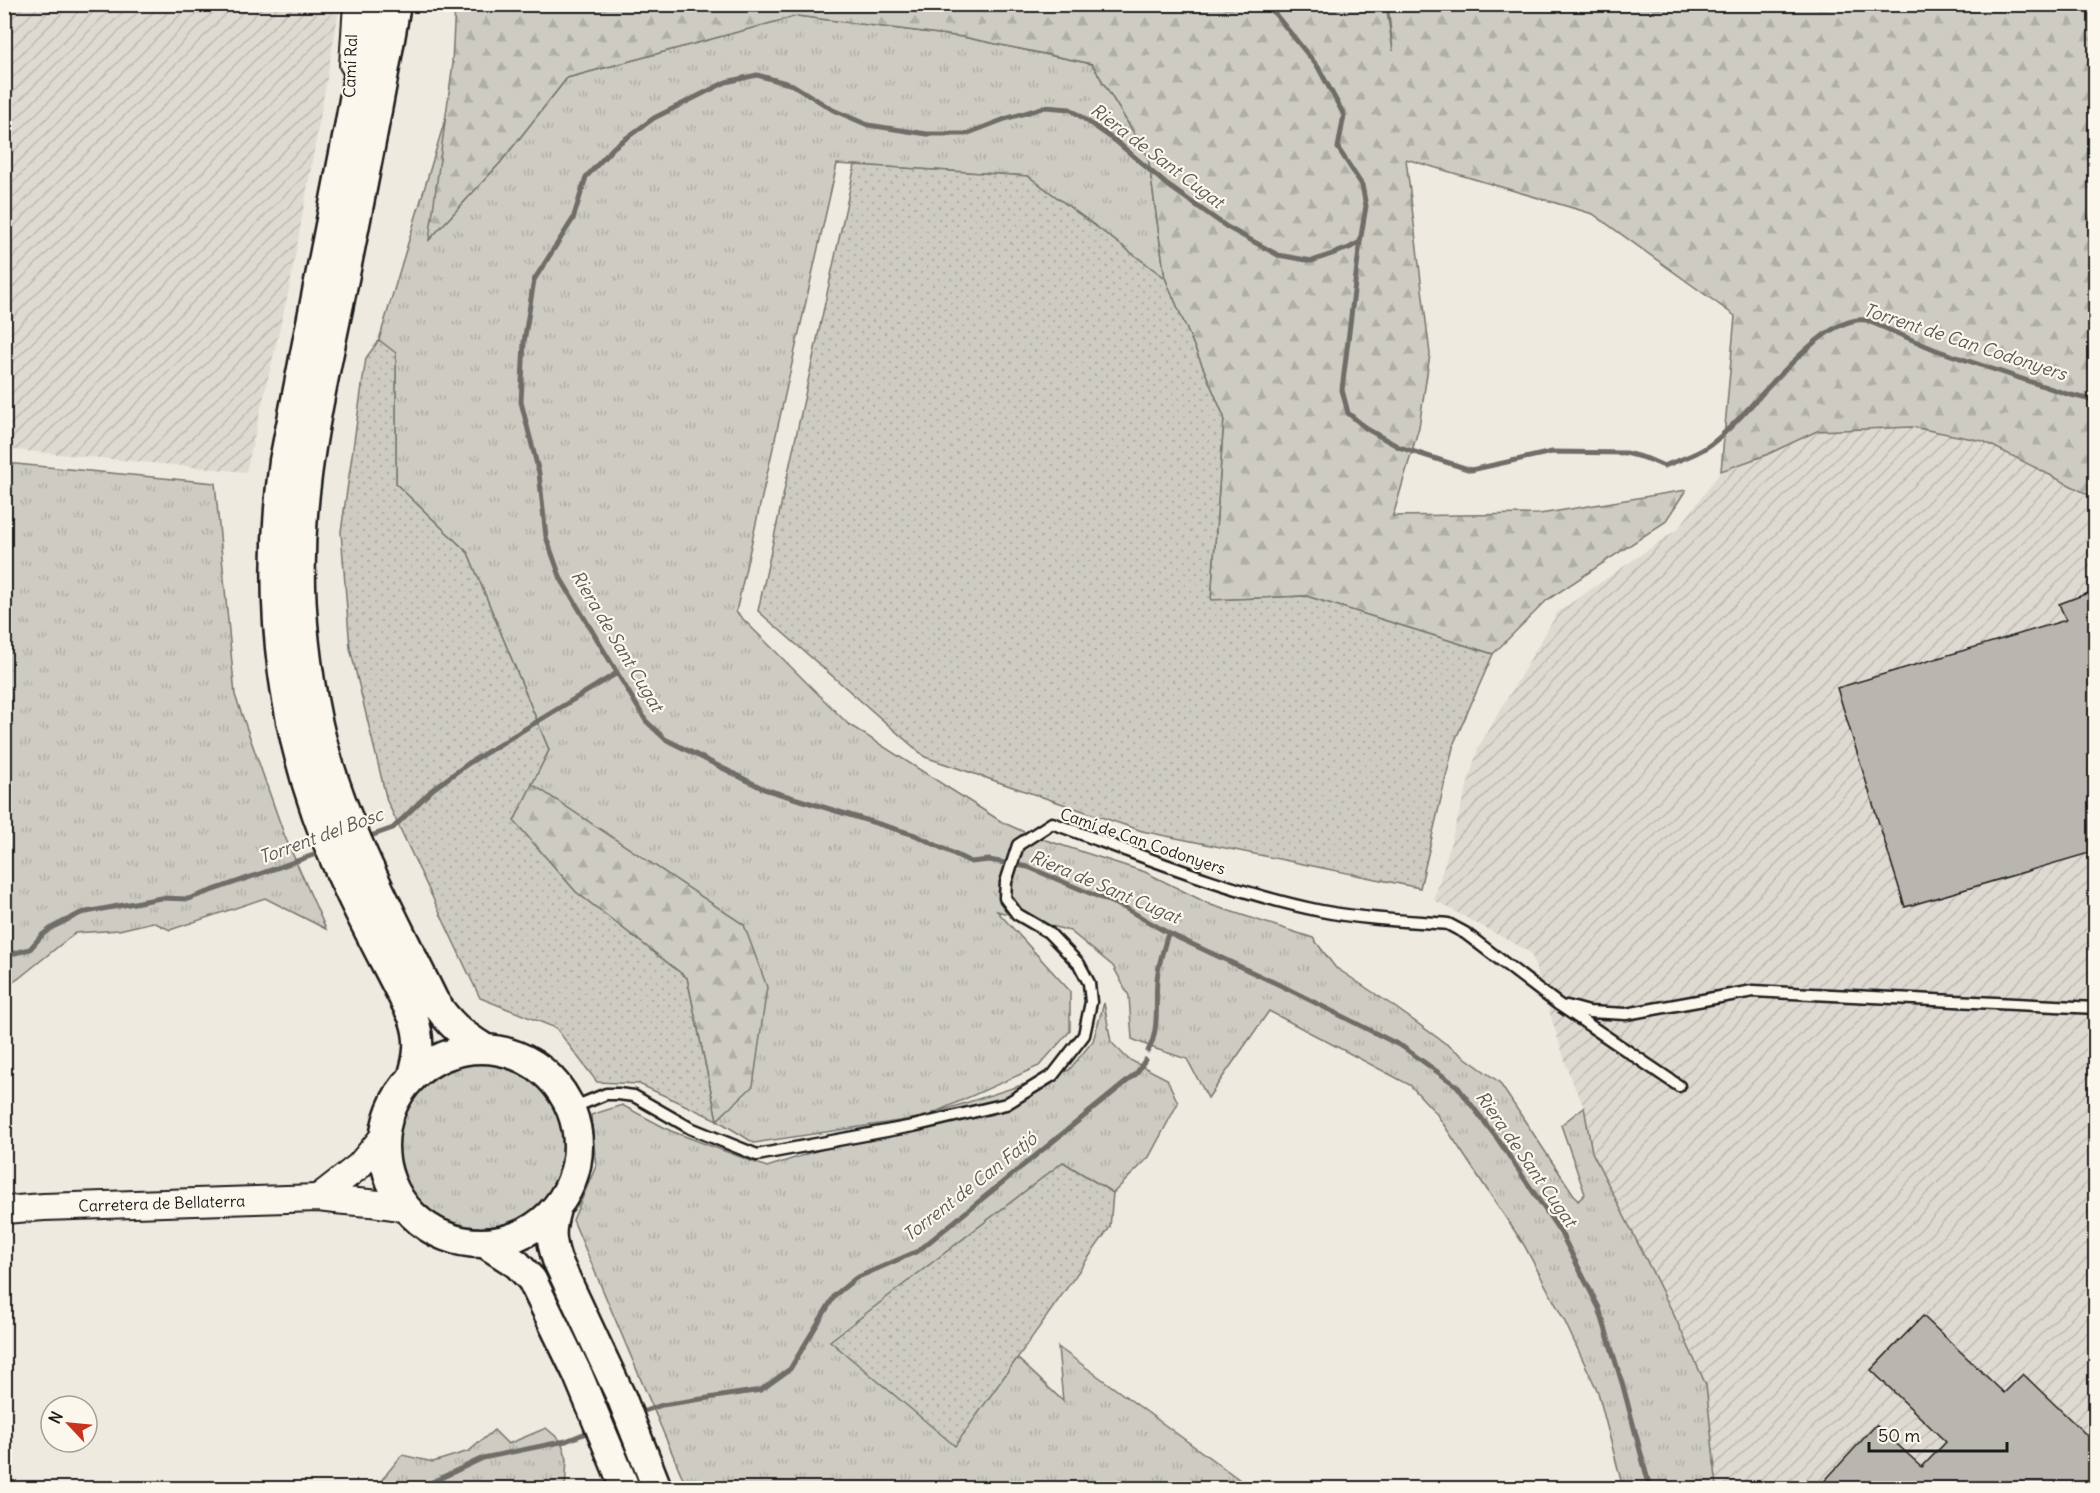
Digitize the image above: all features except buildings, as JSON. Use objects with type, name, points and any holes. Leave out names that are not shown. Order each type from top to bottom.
[{"type":"main road","points":[[371,4],[349,128],[291,418],[276,540],[277,624],[296,746],[318,816],[352,897],[417,1029],[419,1057],[412,1078]]},
{"type":"main road","points":[[396,4],[373,135],[314,432],[303,514],[301,587],[304,640],[318,722],[344,806],[378,886],[434,1001],[458,1031],[484,1048]]},
{"type":"main road","points":[[556,1209],[525,1233],[508,1240],[486,1244],[461,1241],[435,1232],[421,1222],[407,1209],[395,1192],[384,1157],[384,1136],[388,1118],[398,1096],[412,1078],[431,1063],[448,1054],[484,1048],[515,1054],[530,1062],[548,1075],[572,1108],[578,1128],[579,1152],[576,1169],[568,1189],[556,1209],[550,1230],[552,1245],[569,1287],[622,1399],[657,1488]]},
{"type":"main road","points":[[486,1244],[525,1271],[541,1298],[593,1410],[625,1488]]},
{"type":"street","name":"Camí Ral","points":[[349,128],[350,46],[354,4]]},
{"type":"street","points":[[318,1198],[359,1166],[384,1136]]},
{"type":"street","name":"Carretera de Bellaterra","points":[[4,1210],[318,1198],[340,1202],[372,1202],[407,1209]]},
{"type":"lane","name":"Camí de Can Codonyers","points":[[572,1108],[606,1094],[634,1096],[690,1128],[757,1155],[913,1126],[1006,1104],[1053,1075],[1084,1035],[1090,1002],[1089,983],[1079,964],[1048,932],[1017,914],[1005,898],[1006,882],[1018,845],[1052,823],[1206,879],[1274,900],[1323,911],[1448,924],[1465,933],[1558,1004]]},
{"type":"lane","points":[[1558,1004],[1589,1012],[1626,1014],[1753,991],[2096,1008]]},
{"type":"lane","points":[[1558,1004],[1680,1086]]},
{"type":"shaded area","points":[[4,5],[340,5],[290,285],[246,472],[5,449]]},
{"type":"shaded area","points":[[1912,427],[1983,441],[2095,498],[2095,1488],[1717,1488],[1706,1385],[1673,1313],[1592,1152],[1584,1107],[1570,1077],[1531,953],[1434,900],[1478,748],[1558,612],[1678,529],[1721,471],[1766,455],[1817,431]]},
{"type":"green space","points":[[455,5],[1386,5],[1393,51],[1388,5],[2095,5],[2095,498],[1983,441],[1912,427],[1817,431],[1766,455],[1721,471],[1735,316],[1593,214],[1406,159],[1430,354],[1419,427],[1393,516],[1540,514],[1686,490],[1665,522],[1547,600],[1493,654],[1306,596],[1211,600],[1224,417],[1165,278],[1148,156],[1092,64],[963,37],[797,16],[567,78],[500,163],[429,240],[453,63]]},
{"type":"green space","points":[[797,16],[963,37],[1092,64],[1148,156],[1165,278],[1028,176],[837,164],[736,612],[848,724],[1002,822],[1033,836],[1145,872],[1211,905],[1313,938],[1335,967],[1499,1082],[1578,1201],[1585,1194],[1561,1125],[1584,1107],[1592,1152],[1673,1313],[1706,1385],[1717,1488],[1623,1488],[1598,1392],[1564,1320],[1524,1245],[1436,1113],[1410,1085],[1269,1011],[1208,1098],[1187,1059],[1132,1039],[1129,996],[1113,966],[1070,931],[997,911],[1070,991],[1070,1031],[1039,1066],[931,1114],[1069,1070],[1093,1041],[1104,1003],[1111,1042],[1128,1059],[1167,1079],[1178,1103],[1149,1157],[1113,1193],[1063,1162],[954,1446],[1017,1358],[1063,1401],[1058,1347],[1251,1488],[687,1488],[573,1220],[596,1166],[591,1115],[622,1105],[671,1131],[767,1167],[919,1118],[754,1143],[717,1120],[753,1085],[744,925],[532,784],[549,750],[468,553],[396,484],[396,354],[379,340],[447,113],[430,239],[500,163],[567,78]]},
{"type":"green space","points":[[855,165],[1028,176],[1165,278],[1224,417],[1211,600],[1306,596],[1493,654],[1454,743],[1420,888],[1142,831],[925,757],[758,611]]},
{"type":"green space","points":[[379,340],[396,353],[396,484],[468,553],[549,750],[514,821],[576,892],[687,978],[717,1120],[639,1084],[597,1082],[556,1028],[480,998],[387,801],[350,648],[341,532],[366,358]]},
{"type":"green space","points":[[5,463],[215,483],[235,695],[285,837],[326,929],[265,898],[170,930],[153,922],[119,930],[75,933],[5,987]]},
{"type":"green space","points":[[532,784],[744,925],[767,987],[753,1086],[717,1120],[687,978],[576,892],[514,821]]},
{"type":"green space","points":[[481,1064],[497,1065],[513,1070],[539,1088],[557,1114],[562,1130],[562,1162],[557,1178],[539,1204],[513,1222],[497,1227],[481,1228],[465,1227],[449,1222],[423,1204],[405,1178],[400,1162],[399,1146],[400,1130],[405,1114],[423,1088],[449,1070],[465,1065]]},
{"type":"green space","points":[[1063,1162],[1113,1193],[1110,1227],[955,1446],[830,1341]]},
{"type":"green space","points":[[546,1428],[561,1441],[567,1459],[565,1488],[375,1488],[402,1455],[433,1462],[469,1451],[494,1430],[508,1444]]},
{"type":"waterway","name":"Riera de Sant Cugat","points":[[1267,4],[1318,67],[1344,115],[1338,148],[1362,185],[1366,206],[1360,242],[1312,261],[1278,255],[1227,227],[1166,184],[1117,142],[1070,109],[1045,107],[966,134],[927,134],[868,125],[833,110],[793,85],[757,75],[726,82],[654,118],[614,147],[586,177],[573,219],[534,280],[524,342],[521,402],[539,473],[546,537],[561,579],[646,721],[665,739],[764,789],[915,835],[971,862],[989,860],[1028,867],[1125,908],[1168,933],[1284,987],[1403,1047],[1457,1086],[1499,1141],[1561,1233],[1599,1308],[1623,1386],[1650,1488]]},
{"type":"waterway","name":"Torrent de Can Codonyers","points":[[1360,242],[1342,390],[1348,413],[1367,429],[1399,447],[1471,470],[1552,452],[1626,453],[1664,466],[1707,447],[1723,434],[1805,350],[1827,333],[1847,322],[1866,320],[1936,350],[2067,394],[2096,401]]},
{"type":"waterway","name":"Torrent del Bosc","points":[[365,838],[393,828],[433,789],[469,763],[617,673]]},
{"type":"waterway","name":"Torrent del Bosc","points":[[4,956],[30,949],[42,935],[53,927],[81,913],[161,898],[188,899],[322,852]]},
{"type":"waterway","name":"Torrent de Can Fatjó","points":[[1148,1051],[1156,1026],[1157,980],[1168,933]]},
{"type":"waterway","name":"Torrent de Can Fatjó","points":[[636,1414],[662,1405],[761,1390],[790,1369],[835,1295],[856,1278],[918,1251],[1136,1074],[1145,1060]]},
{"type":"waterway","name":"Torrent de Can Fatjó","points":[[424,1488],[483,1458],[566,1441],[591,1431]]}]
